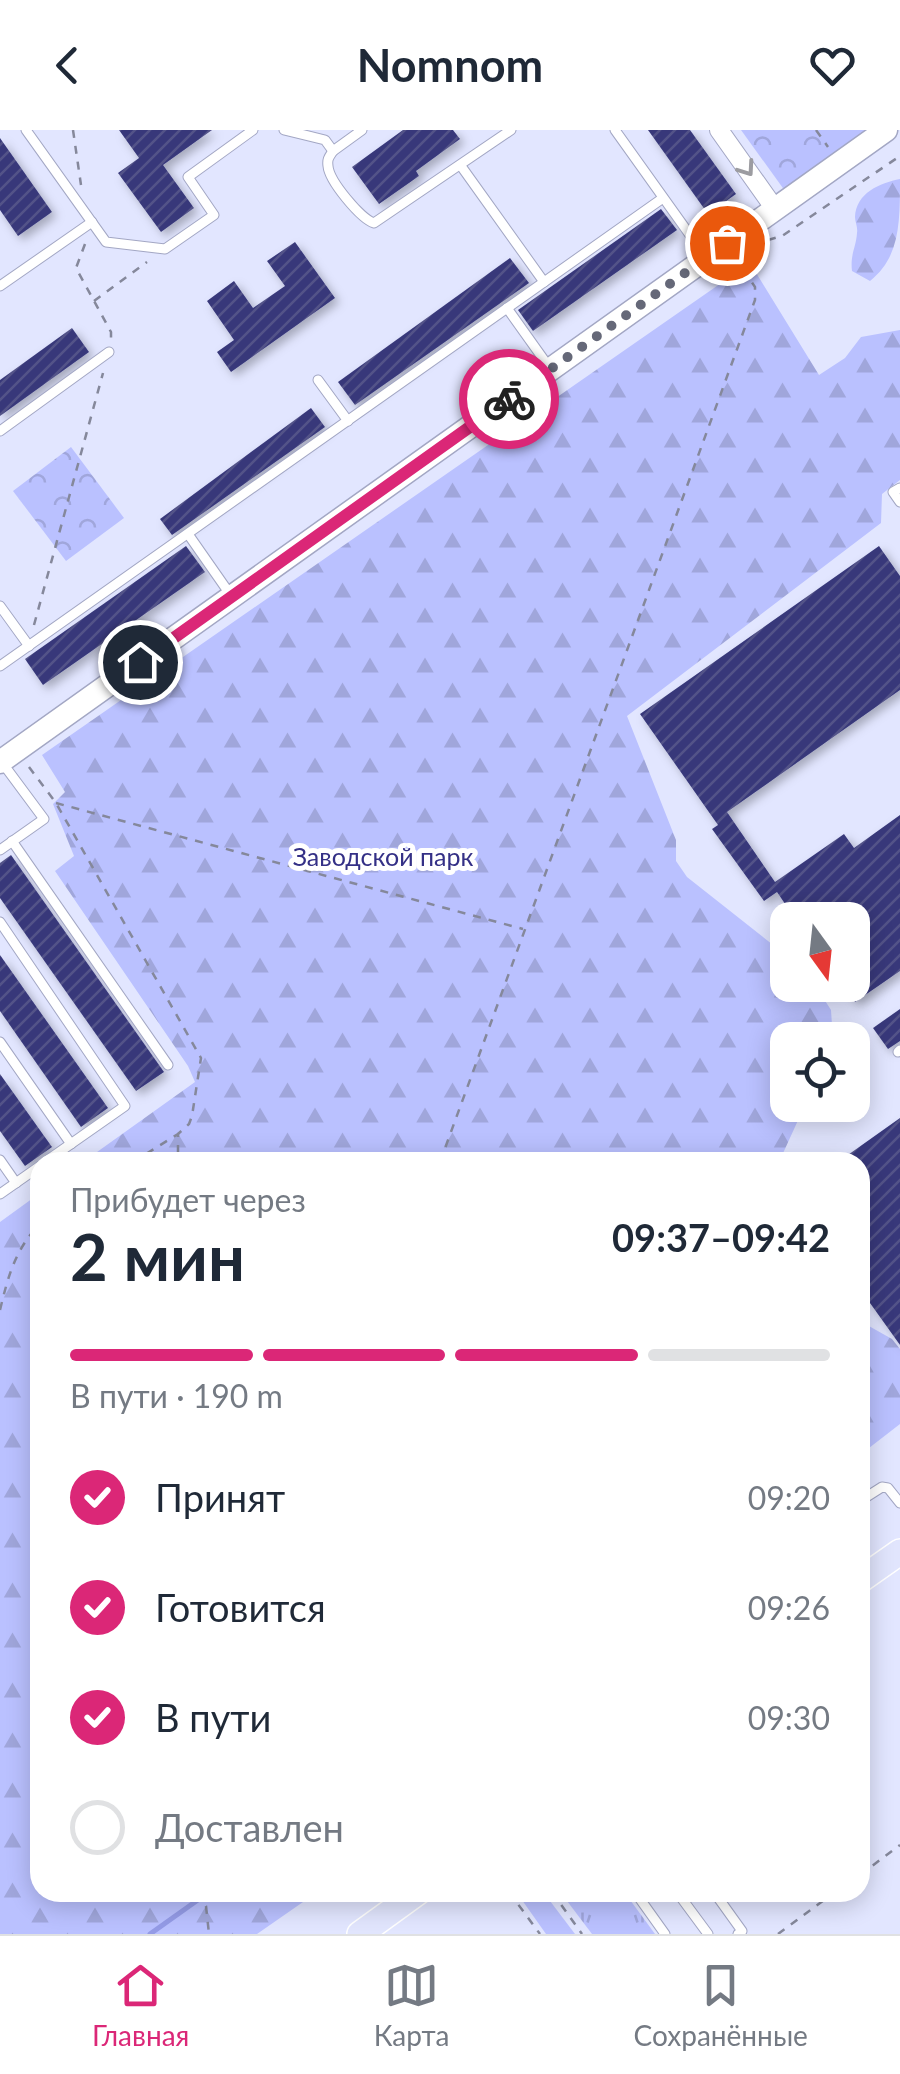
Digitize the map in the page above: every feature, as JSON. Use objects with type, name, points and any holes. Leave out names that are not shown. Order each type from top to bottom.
[{"type":"main road","points":[[870,1573],[900,1552]]},
{"type":"main road","points":[[360,1934],[404,1902]]},
{"type":"street","points":[[719,130],[775,209]]},
{"type":"street","points":[[7,761],[886,130]]},
{"type":"lane","points":[[26,130],[106,242],[165,249],[214,215],[188,177],[253,130]]},
{"type":"lane","points":[[284,130],[324,140],[333,150]]},
{"type":"lane","points":[[362,130],[333,150],[327,161],[328,172],[363,220],[374,224],[461,166],[496,134],[512,130]]},
{"type":"lane","points":[[615,130],[706,258]]},
{"type":"lane","points":[[461,166],[544,282]]},
{"type":"lane","points":[[0,666],[664,198]]},
{"type":"lane","points":[[0,286],[92,222]]},
{"type":"lane","points":[[507,308],[551,369]]},
{"type":"lane","points":[[0,431],[109,352]]},
{"type":"lane","points":[[318,380],[348,421]]},
{"type":"lane","points":[[900,488],[893,492],[900,502]]},
{"type":"lane","points":[[188,534],[232,596]]},
{"type":"lane","points":[[0,606],[29,646]]},
{"type":"lane","points":[[0,850],[44,819],[7,761]]},
{"type":"lane","points":[[12,842],[168,1064]]},
{"type":"lane","points":[[0,922],[126,1106],[60,1152]]},
{"type":"lane","points":[[0,1042],[71,1144]]},
{"type":"lane","points":[[0,1160],[16,1183]]},
{"type":"lane","points":[[0,1194],[30,1173]]},
{"type":"lane","points":[[870,1494],[882,1486],[888,1488],[900,1504]]},
{"type":"lane","points":[[642,1902],[666,1934]]},
{"type":"lane","points":[[685,1902],[708,1934]]},
{"type":"lane","points":[[721,1902],[742,1931],[738,1934]]},
{"type":"path","points":[[73,130],[85,212]]},
{"type":"path","points":[[816,130],[829,148]]},
{"type":"path","points":[[757,242],[782,236],[900,156]]},
{"type":"path","points":[[29,646],[112,332],[76,268],[92,222]]},
{"type":"path","points":[[94,301],[165,249]]},
{"type":"path","points":[[444,1152],[755,300],[755,286],[735,258]]},
{"type":"path","points":[[7,761],[56,803],[200,1058],[189,1124],[149,1152]]},
{"type":"path","points":[[56,803],[525,930]]},
{"type":"path","points":[[178,1134],[178,1152]]},
{"type":"path","points":[[0,1310],[12,1264],[30,1234]]},
{"type":"path","points":[[870,1867],[900,1846]]},
{"type":"path","points":[[204,1902],[209,1934]]},
{"type":"path","points":[[516,1902],[540,1934]]},
{"type":"path","points":[[559,1902],[582,1934]]},
{"type":"path","points":[[778,1934],[821,1902]]},
{"type":"green space","points":[[741,130],[871,130],[785,191]]},
{"type":"green space","points":[[900,179],[893,250],[870,281],[852,271],[856,209],[870,190]]},
{"type":"green space","name":"Заводской парк","points":[[750,263],[819,375],[845,358],[861,337],[900,330],[900,480],[882,494],[881,523],[627,716],[676,840],[676,861],[687,877],[770,943],[770,1002],[826,1002],[831,1010],[832,1022],[770,1022],[770,1122],[797,1122],[784,1152],[97,1152],[195,1082],[188,1066],[55,871],[74,856],[53,804],[65,792],[42,755]]},
{"type":"green space","points":[[71,447],[124,518],[66,561],[13,491]]},
{"type":"green space","points":[[30,1200],[30,1902],[303,1902],[257,1934],[0,1934],[0,1222]]},
{"type":"green space","points":[[870,1327],[892,1339],[900,1349],[900,1424],[870,1447]]},
{"type":"green space","points":[[523,1902],[551,1902],[575,1934],[546,1934]]},
{"type":"green space","points":[[568,1902],[632,1902],[655,1934],[592,1934]]},
{"type":"building","points":[[119,130],[212,130],[163,165],[194,208],[161,232],[118,173],[139,158]]},
{"type":"building","points":[[403,130],[453,130],[460,139],[416,171],[419,176],[379,204],[352,167]]},
{"type":"building","points":[[648,130],[690,130],[736,194],[708,214]]},
{"type":"building","points":[[0,138],[52,212],[18,236],[0,210]]},
{"type":"building","points":[[661,209],[677,230],[533,331],[518,310]]},
{"type":"building","points":[[295,242],[335,298],[231,372],[217,352],[234,340],[207,301],[234,281],[253,308],[285,286],[267,261]]},
{"type":"building","points":[[510,258],[529,283],[355,405],[338,382]]},
{"type":"building","points":[[72,328],[89,352],[0,416],[0,380]]},
{"type":"building","points":[[311,408],[325,427],[172,535],[160,519]]},
{"type":"building","points":[[186,546],[205,572],[43,685],[25,659]]},
{"type":"building","points":[[879,546],[900,576],[900,690],[727,812],[775,882],[844,834],[854,848],[900,815],[900,971],[870,992],[870,902],[784,902],[777,892],[764,901],[712,829],[718,825],[640,714]]},
{"type":"building","points":[[11,855],[164,1072],[136,1091],[0,898],[0,863]]},
{"type":"building","points":[[0,955],[108,1108],[81,1127],[0,1011]]},
{"type":"building","points":[[900,1009],[900,1041],[888,1049],[873,1028]]},
{"type":"building","points":[[0,1074],[52,1147],[45,1152],[30,1152],[30,1162],[25,1166],[0,1131]]},
{"type":"building","points":[[900,1118],[900,1345],[870,1303],[870,1152],[852,1152]]},
{"type":"waterway","points":[[150,1934],[195,1902]]},
{"type":"way so far","points":[[509,399],[727,243]]},
{"type":"route","points":[[140,662],[509,399]]}]
